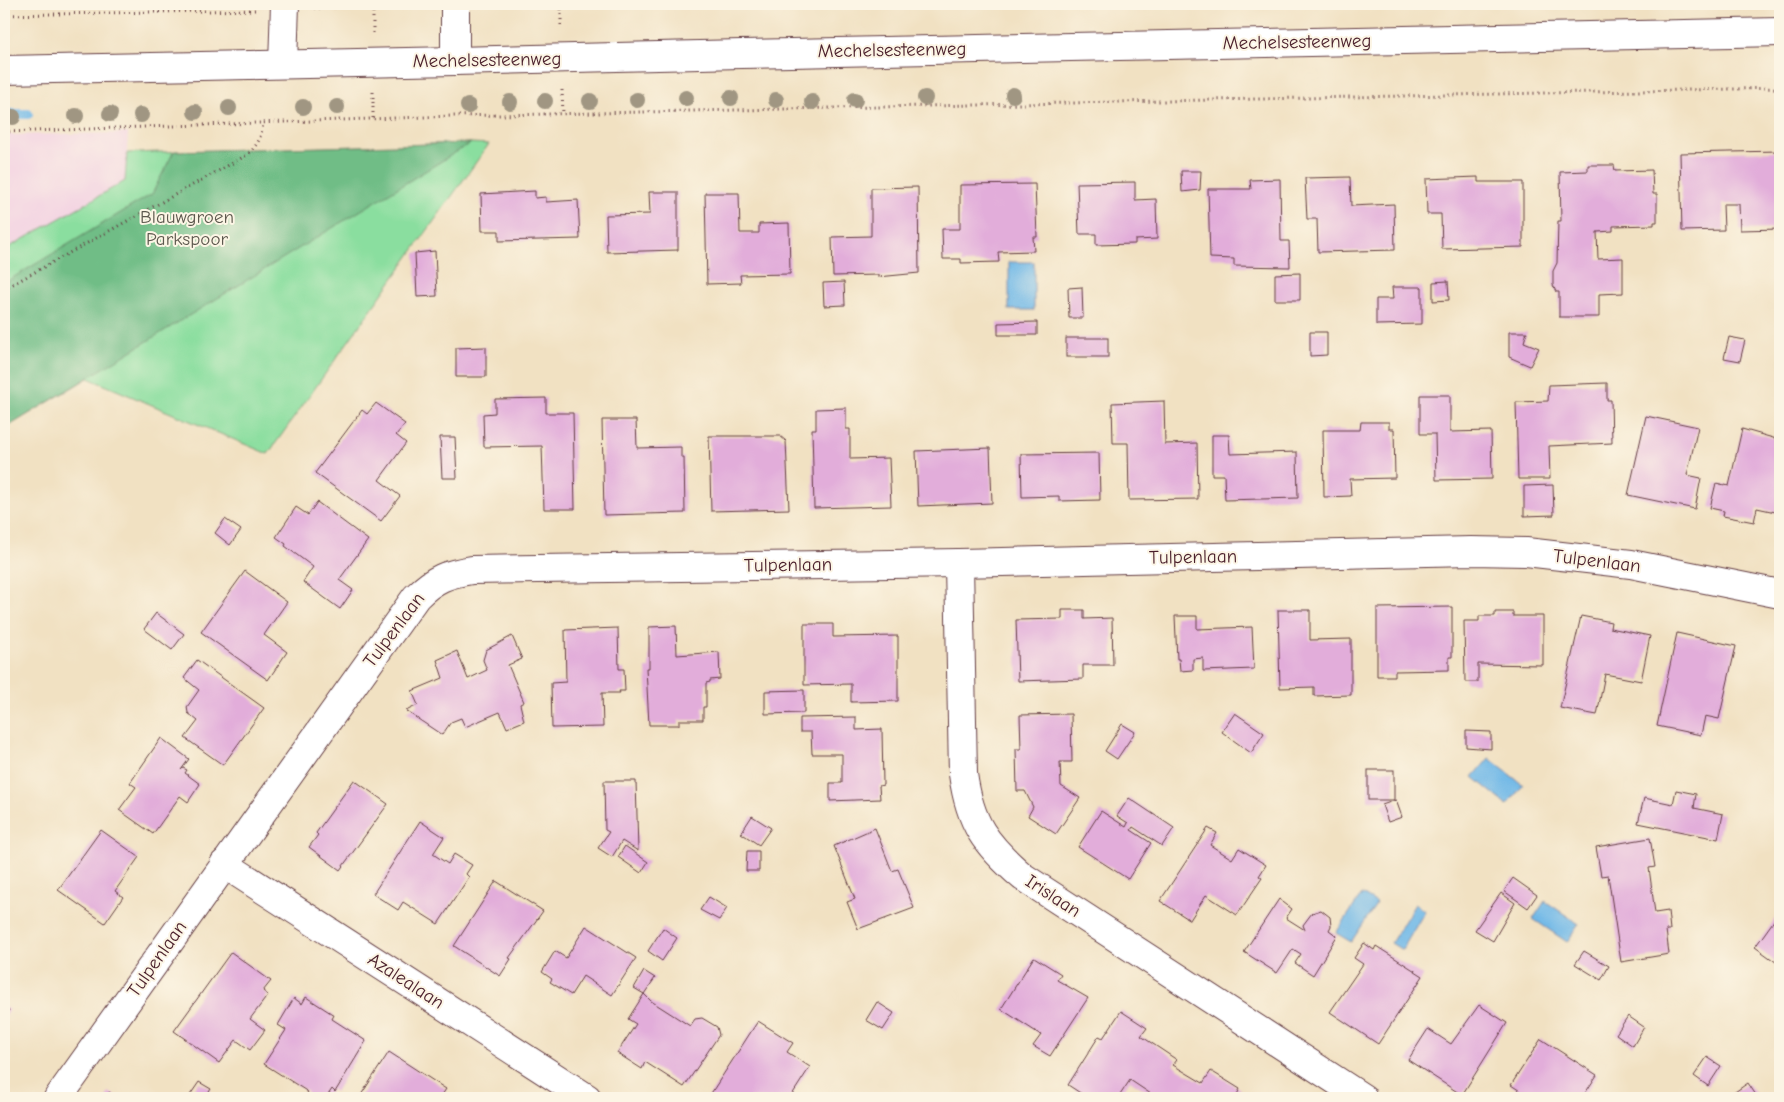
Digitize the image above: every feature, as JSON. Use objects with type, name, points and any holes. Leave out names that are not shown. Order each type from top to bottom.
[{"type":"street","points":[[455,5],[455,61]]},
{"type":"street","points":[[283,64],[285,6]]},
{"type":"street","name":"Mechelsesteenweg","points":[[4,70],[1780,32]]},
{"type":"street","name":"Tulpenlaan","points":[[58,1098],[416,597],[428,585],[454,573],[472,570],[959,563],[1471,551],[1526,552],[1631,564],[1780,594]]},
{"type":"street","name":"Irislaan","points":[[959,563],[963,774],[966,799],[976,824],[988,842],[1003,860],[1023,877],[1363,1098]]},
{"type":"street","name":"Azalealaan","points":[[224,864],[587,1098]]},
{"type":"path","points":[[4,15],[285,6],[455,5]]},
{"type":"path","points":[[4,132],[453,116],[1780,88]]},
{"type":"path","points":[[4,289],[247,154],[256,146],[261,138],[263,124]]},
{"type":"shaded area","points":[[128,133],[125,181],[4,250],[4,135]]},
{"type":"green space","name":"Blauwgroen Parkspoor","points":[[471,143],[4,429],[4,283],[152,194],[174,151]]},
{"type":"green space","points":[[489,144],[268,454],[88,378],[4,429],[4,250],[125,181],[127,153]]},
{"type":"water","points":[[1009,262],[1034,262],[1034,310],[1009,310]]},
{"type":"water","points":[[1489,758],[1523,785],[1507,805],[1473,777]]},
{"type":"water","points":[[1362,894],[1377,903],[1351,942],[1336,933]]},
{"type":"water","points":[[1545,901],[1579,924],[1567,942],[1533,919]]},
{"type":"water","points":[[1415,904],[1425,911],[1402,950],[1391,943]]},
{"type":"building","points":[[1780,151],[1780,229],[1740,230],[1739,204],[1723,204],[1724,230],[1682,231],[1680,153]]},
{"type":"building","points":[[1588,165],[1614,165],[1615,171],[1652,170],[1653,194],[1657,194],[1657,222],[1654,222],[1654,225],[1613,226],[1613,231],[1597,232],[1598,259],[1623,258],[1623,293],[1599,294],[1599,317],[1559,317],[1559,292],[1556,292],[1553,285],[1553,271],[1557,263],[1558,221],[1561,221],[1560,172],[1588,171]]},
{"type":"building","points":[[1181,171],[1201,171],[1200,190],[1182,192]]},
{"type":"building","points":[[1350,177],[1351,206],[1394,204],[1395,250],[1318,252],[1317,219],[1307,219],[1305,178]]},
{"type":"building","points":[[1478,177],[1478,182],[1523,182],[1523,247],[1442,249],[1441,214],[1427,214],[1426,179]]},
{"type":"building","points":[[1280,179],[1281,241],[1289,241],[1290,267],[1234,266],[1234,259],[1210,258],[1208,189],[1251,189],[1250,180]]},
{"type":"building","points":[[1135,182],[1135,200],[1156,199],[1157,239],[1135,240],[1135,244],[1096,245],[1096,234],[1079,234],[1077,183]]},
{"type":"building","points":[[1035,184],[1037,237],[1033,237],[1034,251],[998,252],[999,262],[961,263],[961,259],[943,259],[942,229],[960,229],[960,185]]},
{"type":"building","points":[[918,187],[919,273],[878,277],[878,275],[833,276],[832,237],[871,236],[871,188]]},
{"type":"building","points":[[535,191],[535,198],[546,197],[546,202],[578,200],[580,239],[499,241],[499,231],[482,231],[481,194]]},
{"type":"building","points":[[649,192],[678,192],[678,250],[607,252],[606,215],[650,214]]},
{"type":"building","points":[[705,193],[739,193],[740,233],[759,233],[759,224],[789,223],[790,274],[740,275],[741,283],[707,284]]},
{"type":"building","points":[[435,251],[437,296],[417,297],[415,253]]},
{"type":"building","points":[[1300,273],[1300,300],[1275,300],[1275,274]]},
{"type":"building","points":[[1448,281],[1449,300],[1433,301],[1433,282]]},
{"type":"building","points":[[844,282],[845,305],[824,306],[823,283]]},
{"type":"building","points":[[1082,287],[1083,318],[1069,318],[1068,288]]},
{"type":"building","points":[[1392,287],[1422,287],[1422,324],[1376,325],[1376,299],[1393,299]]},
{"type":"building","points":[[1037,322],[1037,335],[998,335],[998,323]]},
{"type":"building","points":[[1310,332],[1327,332],[1327,355],[1310,356]]},
{"type":"building","points":[[1509,332],[1527,332],[1524,342],[1539,348],[1530,366],[1509,357]]},
{"type":"building","points":[[1729,337],[1745,340],[1740,361],[1724,358]]},
{"type":"building","points":[[1066,338],[1108,338],[1108,357],[1066,357]]},
{"type":"building","points":[[486,347],[486,377],[456,377],[456,348]]},
{"type":"building","points":[[1607,383],[1607,400],[1611,400],[1612,443],[1549,446],[1550,479],[1518,479],[1516,402],[1548,401],[1549,385]]},
{"type":"building","points":[[1420,395],[1450,395],[1450,432],[1491,431],[1492,479],[1436,480],[1435,434],[1420,434]]},
{"type":"building","points":[[546,398],[546,413],[573,413],[575,509],[544,509],[542,446],[484,447],[483,414],[495,413],[495,399]]},
{"type":"building","points":[[1164,401],[1165,444],[1197,443],[1198,499],[1129,500],[1128,443],[1113,443],[1112,403]]},
{"type":"building","points":[[376,403],[405,424],[396,435],[406,443],[379,480],[400,496],[381,521],[315,473],[362,410],[367,414]]},
{"type":"building","points":[[846,408],[846,429],[850,429],[850,459],[889,458],[891,506],[814,508],[812,429],[816,429],[816,409]]},
{"type":"building","points":[[1646,416],[1698,427],[1687,475],[1701,478],[1695,509],[1628,495]]},
{"type":"building","points":[[602,420],[636,420],[637,448],[681,447],[681,457],[684,457],[685,513],[604,515]]},
{"type":"building","points":[[1361,422],[1389,422],[1389,429],[1394,429],[1395,478],[1350,479],[1351,496],[1324,497],[1323,430],[1360,430]]},
{"type":"building","points":[[1742,429],[1780,440],[1780,513],[1757,508],[1754,522],[1723,516],[1724,511],[1710,508],[1716,483],[1729,486]]},
{"type":"building","points":[[1212,435],[1229,435],[1230,454],[1297,452],[1298,498],[1225,500],[1224,475],[1212,475]]},
{"type":"building","points":[[709,436],[780,436],[786,441],[789,509],[711,511]]},
{"type":"building","points":[[440,437],[455,437],[457,478],[442,478]]},
{"type":"building","points":[[990,448],[992,503],[918,506],[916,451]]},
{"type":"building","points":[[1099,453],[1100,500],[1059,501],[1059,496],[1022,497],[1021,454]]},
{"type":"building","points":[[1553,485],[1554,515],[1524,516],[1524,486]]},
{"type":"building","points":[[317,502],[368,540],[339,580],[353,590],[340,609],[303,582],[313,567],[276,537],[296,507],[308,515]]},
{"type":"building","points":[[225,519],[241,530],[230,545],[215,533]]},
{"type":"building","points":[[245,571],[287,602],[264,635],[287,652],[268,680],[201,632]]},
{"type":"building","points":[[1452,607],[1452,657],[1449,657],[1449,670],[1395,671],[1395,676],[1377,676],[1377,608]]},
{"type":"building","points":[[1062,610],[1084,610],[1084,619],[1112,618],[1113,665],[1083,665],[1083,679],[1018,681],[1016,620],[1062,619]]},
{"type":"building","points":[[1278,610],[1310,610],[1310,640],[1351,639],[1351,695],[1314,696],[1314,687],[1280,688]]},
{"type":"building","points":[[1495,612],[1513,612],[1513,616],[1543,616],[1543,665],[1478,664],[1478,682],[1465,682],[1464,621],[1479,621],[1479,616],[1495,616]]},
{"type":"building","points":[[156,613],[184,634],[172,650],[144,629]]},
{"type":"building","points":[[1175,616],[1197,616],[1197,629],[1252,627],[1254,669],[1203,671],[1203,658],[1193,659],[1193,670],[1180,671],[1179,659],[1177,659]]},
{"type":"building","points":[[1581,616],[1611,622],[1610,628],[1650,636],[1641,681],[1605,674],[1597,715],[1560,708]]},
{"type":"building","points":[[804,624],[833,624],[833,637],[898,636],[898,701],[851,702],[851,684],[804,685]]},
{"type":"building","points":[[676,626],[677,655],[719,652],[720,679],[710,680],[710,682],[706,683],[706,707],[703,707],[703,720],[679,720],[679,725],[649,725],[646,668],[649,668],[649,627]]},
{"type":"building","points":[[618,628],[619,669],[624,669],[625,691],[619,691],[620,693],[602,693],[603,727],[552,728],[551,683],[566,682],[565,630]]},
{"type":"building","points":[[1677,633],[1736,646],[1719,719],[1705,716],[1701,735],[1657,726]]},
{"type":"building","points":[[512,636],[522,659],[508,665],[524,702],[520,704],[524,721],[507,728],[500,712],[465,727],[461,718],[451,722],[442,735],[406,711],[418,705],[412,691],[443,678],[437,660],[457,651],[468,679],[487,670],[483,660],[486,650]]},
{"type":"building","points":[[197,660],[264,708],[223,765],[185,738],[198,721],[188,713],[187,707],[199,690],[184,678]]},
{"type":"building","points":[[804,690],[804,713],[765,714],[765,691]]},
{"type":"building","points":[[1235,713],[1264,733],[1251,753],[1222,732]]},
{"type":"building","points":[[1071,714],[1072,762],[1060,762],[1061,786],[1080,798],[1056,834],[1028,816],[1033,807],[1025,791],[1017,791],[1016,749],[1021,749],[1020,715]]},
{"type":"building","points":[[856,717],[856,730],[882,729],[883,785],[879,786],[880,799],[830,801],[830,783],[842,783],[842,754],[812,754],[811,732],[800,732],[800,718]]},
{"type":"building","points":[[1122,724],[1135,732],[1117,759],[1105,751]]},
{"type":"building","points":[[1466,731],[1491,732],[1491,749],[1466,747]]},
{"type":"building","points":[[161,738],[189,759],[181,770],[183,768],[187,770],[185,773],[200,784],[188,802],[180,796],[153,834],[119,810],[136,787],[130,783]]},
{"type":"building","points":[[1368,770],[1394,770],[1394,800],[1368,800]]},
{"type":"building","points":[[354,780],[388,804],[340,870],[309,847],[318,835],[316,833]]},
{"type":"building","points":[[604,781],[636,781],[638,851],[622,841],[612,857],[598,848],[609,832],[605,830]]},
{"type":"building","points":[[1676,790],[1696,794],[1694,808],[1723,814],[1718,839],[1638,823],[1644,798],[1673,804]]},
{"type":"building","points":[[1129,798],[1174,828],[1162,846],[1133,827],[1131,830],[1151,843],[1128,879],[1078,847],[1101,811],[1126,827],[1128,823],[1117,816]]},
{"type":"building","points":[[1396,800],[1402,817],[1388,822],[1382,805]]},
{"type":"building","points":[[752,816],[771,828],[759,845],[741,833]]},
{"type":"building","points":[[420,821],[444,837],[433,854],[448,864],[454,854],[472,865],[466,874],[469,877],[438,924],[403,902],[398,910],[373,894]]},
{"type":"building","points":[[875,828],[892,871],[898,869],[914,908],[858,929],[847,902],[855,899],[834,846]]},
{"type":"building","points":[[1208,828],[1217,833],[1210,845],[1232,859],[1239,848],[1266,865],[1259,876],[1262,878],[1237,915],[1206,895],[1190,920],[1160,901]]},
{"type":"building","points":[[101,830],[139,857],[115,891],[123,897],[105,923],[58,890]]},
{"type":"building","points":[[1650,838],[1655,867],[1649,868],[1655,913],[1668,911],[1670,930],[1666,930],[1669,954],[1621,962],[1608,875],[1601,876],[1596,847]]},
{"type":"building","points":[[625,846],[648,862],[641,873],[618,857]]},
{"type":"building","points":[[747,851],[759,851],[759,871],[746,871]]},
{"type":"building","points":[[1513,878],[1537,895],[1528,908],[1504,891]]},
{"type":"building","points":[[496,881],[543,911],[509,958],[511,959],[500,976],[454,946]]},
{"type":"building","points":[[1501,893],[1515,903],[1493,941],[1475,930]]},
{"type":"building","points":[[709,897],[727,908],[719,920],[700,910]]},
{"type":"building","points":[[1279,899],[1292,909],[1286,918],[1305,930],[1303,925],[1312,913],[1321,910],[1330,917],[1331,926],[1329,930],[1337,936],[1313,975],[1295,963],[1301,954],[1293,949],[1277,973],[1244,952]]},
{"type":"building","points":[[1780,912],[1780,965],[1755,947]]},
{"type":"building","points":[[586,926],[636,958],[612,995],[583,976],[571,995],[550,982],[552,979],[542,972],[555,951],[566,958]]},
{"type":"building","points":[[663,928],[677,938],[662,961],[648,951]]},
{"type":"building","points":[[1364,943],[1374,950],[1376,946],[1423,976],[1378,1044],[1330,1012],[1363,964],[1354,958]]},
{"type":"building","points":[[1584,951],[1609,966],[1601,980],[1575,964]]},
{"type":"building","points":[[231,952],[271,981],[263,991],[268,995],[250,1019],[265,1030],[250,1050],[236,1040],[219,1063],[174,1031]]},
{"type":"building","points":[[1034,957],[1061,974],[1057,980],[1088,998],[1050,1056],[1033,1046],[1041,1035],[1001,1009]]},
{"type":"building","points":[[644,971],[655,978],[644,994],[634,988]]},
{"type":"building","points":[[644,994],[651,1001],[690,1026],[695,1019],[702,1018],[717,1027],[719,1035],[684,1087],[645,1062],[642,1069],[617,1053],[636,1024],[628,1019]]},
{"type":"building","points":[[306,997],[334,1015],[332,1019],[366,1041],[335,1092],[332,1089],[326,1098],[304,1098],[308,1092],[264,1064],[286,1030],[278,1025],[294,998],[302,1004]]},
{"type":"building","points":[[877,1002],[894,1013],[883,1030],[866,1020]]},
{"type":"building","points":[[1479,1005],[1507,1023],[1462,1095],[1408,1060],[1428,1029],[1451,1044]]},
{"type":"building","points":[[4,1007],[9,1010],[4,1018]]},
{"type":"building","points":[[1121,1011],[1147,1028],[1141,1036],[1177,1060],[1173,1065],[1203,1083],[1211,1071],[1240,1089],[1235,1098],[1153,1098],[1154,1096],[1130,1080],[1118,1098],[1088,1098],[1068,1085],[1099,1036],[1103,1038]]},
{"type":"building","points":[[1628,1016],[1644,1027],[1633,1046],[1616,1034]]},
{"type":"building","points":[[758,1021],[793,1043],[787,1052],[810,1067],[790,1098],[708,1098]]},
{"type":"building","points":[[1541,1039],[1597,1075],[1582,1098],[1531,1098],[1511,1085]]},
{"type":"building","points":[[389,1052],[446,1089],[440,1098],[359,1098]]},
{"type":"building","points":[[1707,1057],[1721,1066],[1708,1086],[1694,1076]]},
{"type":"building","points":[[199,1082],[211,1089],[205,1098],[188,1098]]},
{"type":"building","points":[[1748,1083],[1758,1098],[1735,1098],[1732,1094]]},
{"type":"building","points":[[109,1092],[118,1098],[106,1098]]},
{"type":"waterway","points":[[4,114],[28,114]]}]
